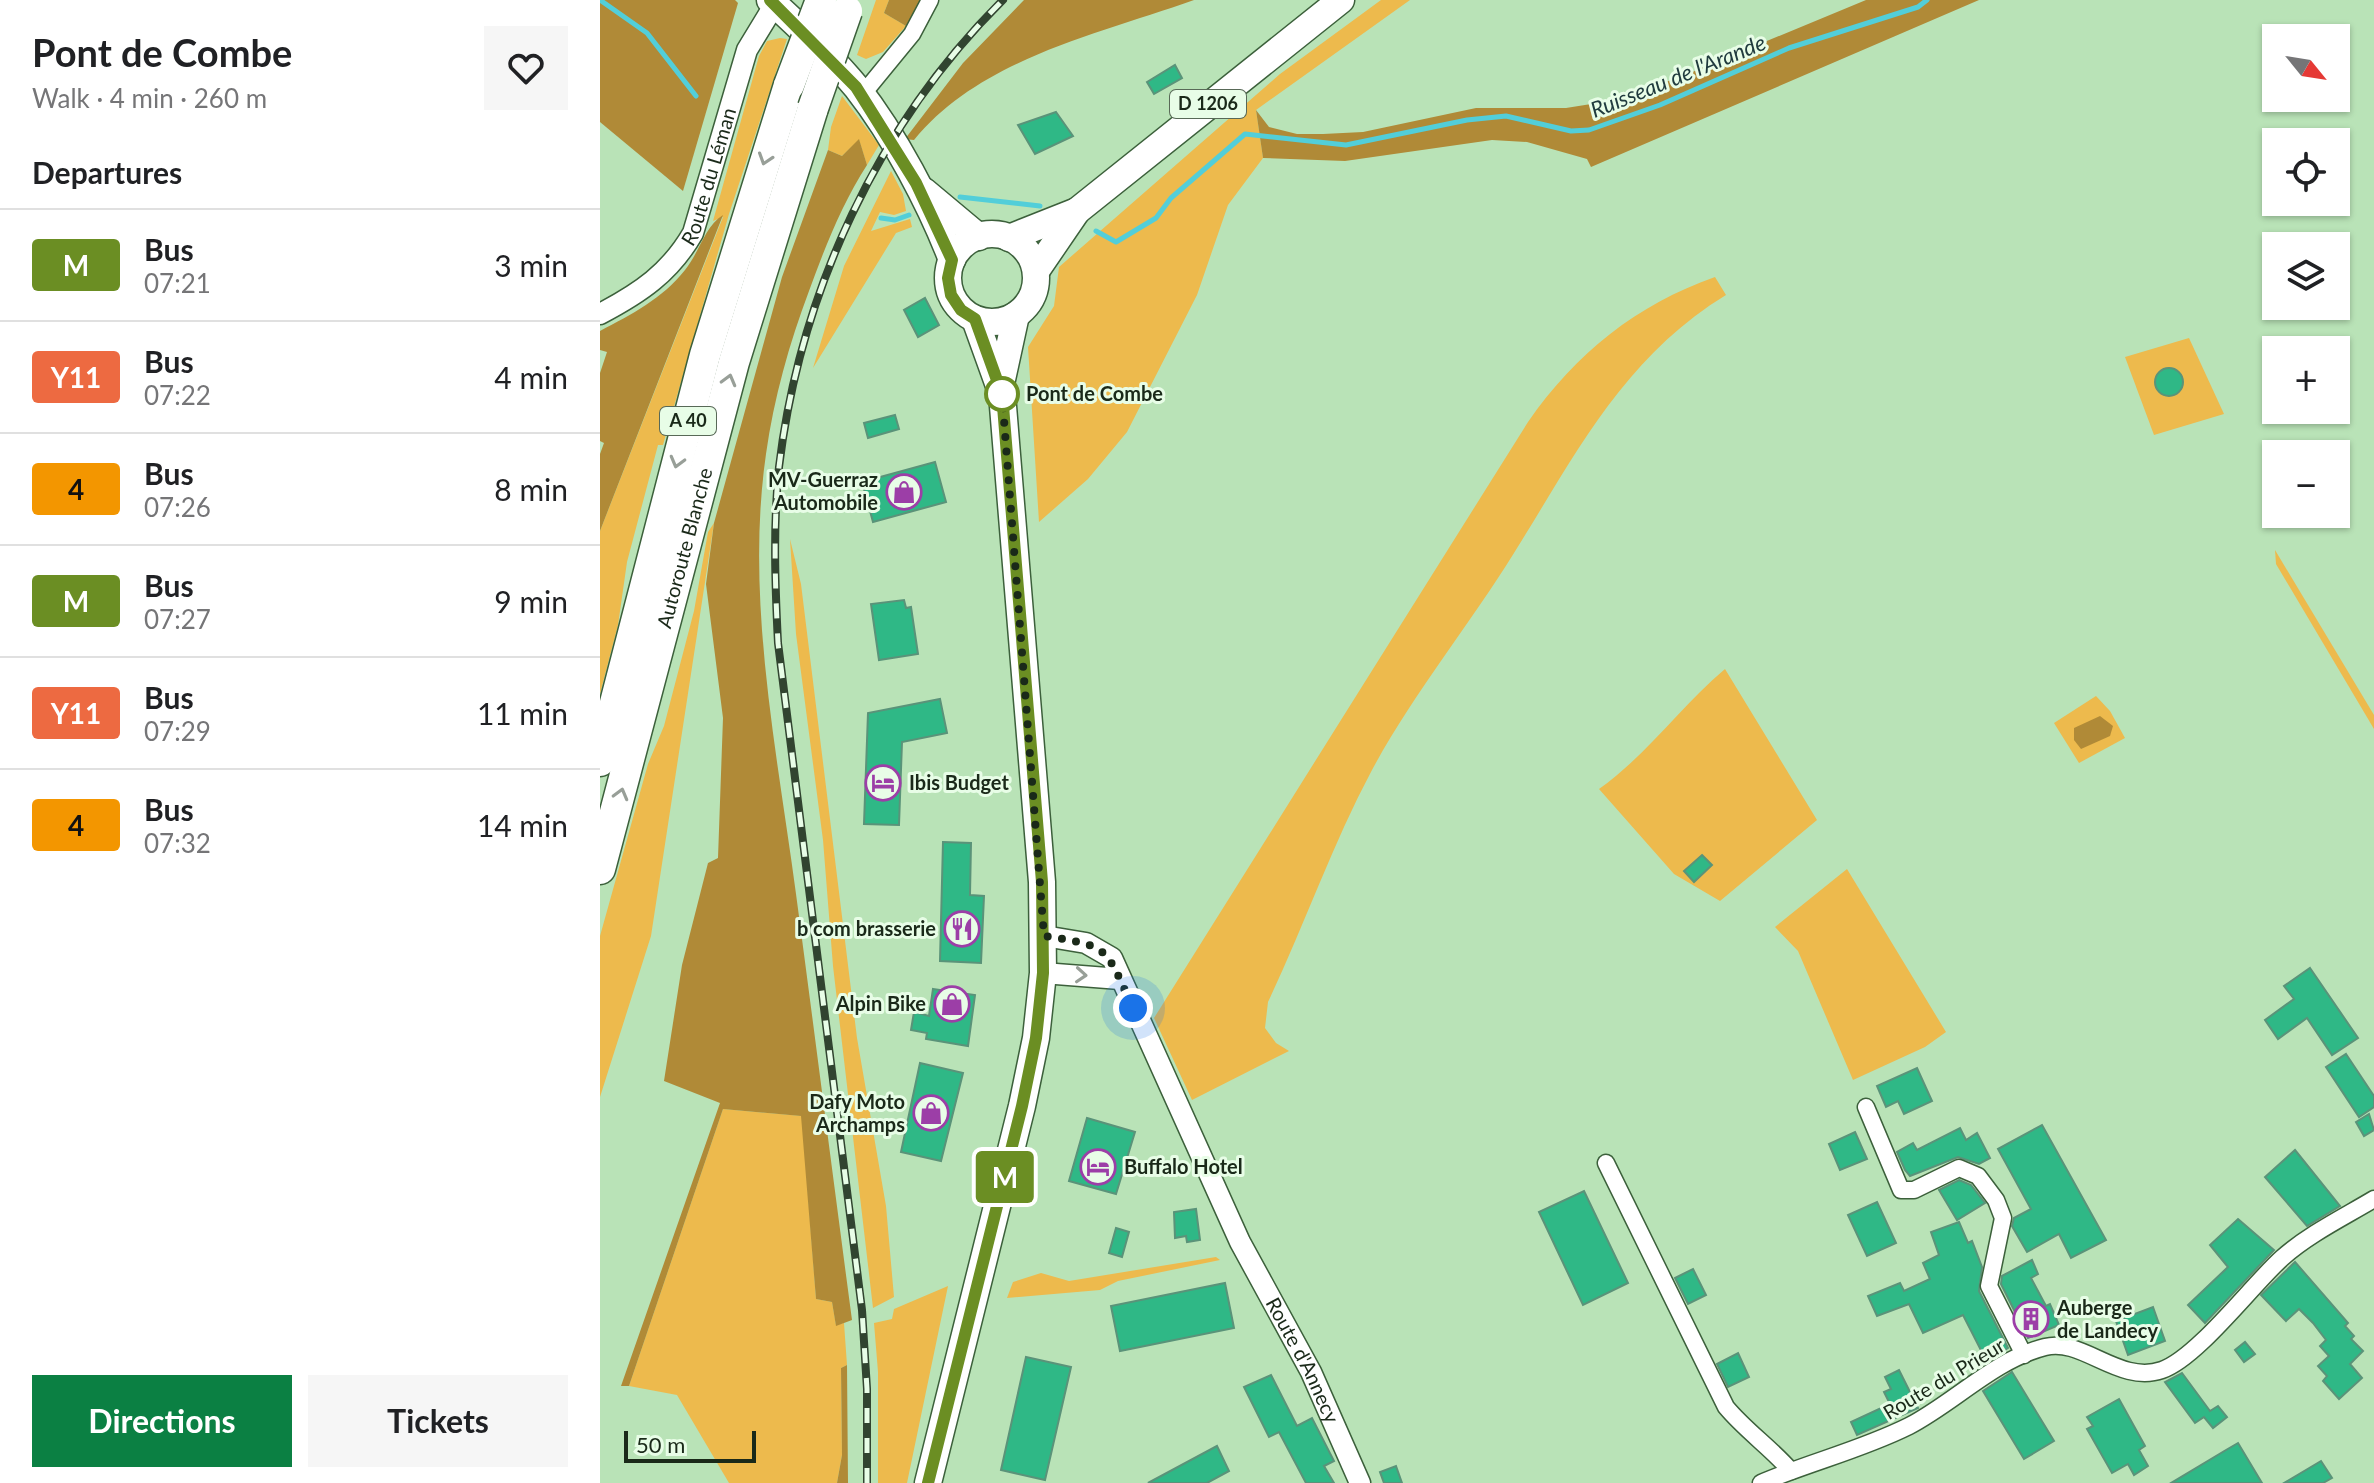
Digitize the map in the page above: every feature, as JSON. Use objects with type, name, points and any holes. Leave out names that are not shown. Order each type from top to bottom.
[{"type":"highway","name":"Autoroute Blanche","points":[[600,761],[705,355],[789,85],[839,4]]},
{"type":"highway","name":"Autoroute Blanche","points":[[600,869],[734,362],[813,108],[839,4]]},
{"type":"main road","name":"D 1206","points":[[1009,238],[1077,211],[1341,0]]},
{"type":"main road","points":[[772,2],[862,95],[916,183],[952,260]]},
{"type":"main road","points":[[916,183],[979,237]]},
{"type":"main road","name":"D 1206","points":[[1036,271],[1077,211]]},
{"type":"main road","points":[[979,237],[1009,238],[1028,253],[1036,271],[1030,300],[1016,315],[993,323],[975,319],[961,310],[951,295],[948,278],[952,260],[963,246],[979,237]]},
{"type":"main road","points":[[928,1483],[1022,1106],[1036,1038],[1043,973],[1044,936],[1001,384],[1016,315]]},
{"type":"main road","points":[[975,319],[1001,384]]},
{"type":"street","points":[[862,95],[912,34],[930,0]]},
{"type":"street","name":"Route du Léman","points":[[600,314],[650,285],[678,258],[693,233],[747,50],[772,2]]},
{"type":"street","name":"Route d'Annecy","points":[[1044,936],[1086,943],[1103,950],[1112,958],[1240,1242],[1317,1384],[1360,1483]]},
{"type":"street","points":[[1043,973],[1120,979]]},
{"type":"street","points":[[1866,1107],[1901,1190],[1914,1190],[1959,1168],[1978,1176],[1996,1200],[2003,1218],[1989,1286],[2024,1355]]},
{"type":"street","points":[[1606,1163],[1726,1407],[1751,1436],[1769,1447],[1791,1471]]},
{"type":"street","name":"Route du Prieur","points":[[1761,1483],[1867,1446],[1910,1425],[2024,1355],[2050,1345],[2136,1373],[2161,1370],[2196,1344],[2281,1259],[2374,1199]]},
{"type":"shaded area","points":[[600,0],[735,0],[738,3],[683,191],[600,122]]},
{"type":"shaded area","points":[[876,0],[889,0],[884,13],[906,26],[883,52],[866,59],[857,55]]},
{"type":"shaded area","points":[[889,0],[922,1],[906,26],[884,13]]},
{"type":"shaded area","points":[[1024,0],[1194,0],[1081,38],[1007,69],[973,88],[941,112],[914,140],[905,139],[963,63]]},
{"type":"shaded area","points":[[1381,0],[1410,0],[1256,110],[1263,158],[1228,205],[1197,295],[1127,432],[1088,479],[1039,522],[1028,347],[1054,306],[1059,267],[1280,74]]},
{"type":"shaded area","points":[[1866,0],[1979,0],[1591,167],[1587,159],[1527,142],[1492,140],[1345,161],[1263,158],[1256,110],[1269,127],[1297,134],[1323,134],[1363,132],[1476,108],[1566,108],[1610,101],[1680,77]]},
{"type":"shaded area","points":[[787,39],[729,214],[663,445],[658,445],[627,562],[618,625],[600,694],[600,531],[723,217],[713,221],[759,56],[767,41]]},
{"type":"shaded area","points":[[842,96],[879,145],[867,165],[859,140],[842,156],[828,150],[831,127]]},
{"type":"shaded area","points":[[859,139],[867,165],[842,210],[821,258],[795,331],[778,392],[766,454],[760,509],[759,564],[766,675],[852,1320],[836,1326],[832,1302],[816,1299],[801,1116],[723,1109],[629,1386],[621,1386],[720,1103],[664,1081],[682,965],[708,863],[718,858],[723,718],[706,584],[714,523],[782,277],[828,150],[842,156]]},
{"type":"shaded area","points":[[891,171],[903,194],[906,211],[894,215],[880,212],[871,231],[910,219],[912,227],[896,233],[813,368],[844,266]]},
{"type":"shaded area","points":[[723,215],[600,531],[600,454],[604,443],[600,441],[600,373],[607,352],[600,350],[600,331],[635,312],[667,289],[690,263],[711,226]]},
{"type":"shaded area","points":[[1715,277],[1726,295],[1690,320],[1658,348],[1605,410],[1405,714],[1372,770],[1268,1002],[1265,1028],[1276,1043],[1289,1051],[1192,1100],[1154,1018],[1528,422],[1566,374],[1610,334],[1659,302]]},
{"type":"shaded area","points":[[2189,338],[2224,414],[2154,435],[2125,357]]},
{"type":"shaded area","points":[[714,523],[651,936],[600,1097],[600,936],[648,764],[664,726],[694,611],[708,532]]},
{"type":"shaded area","points":[[790,539],[801,584],[857,1038],[886,1206],[894,1297],[873,1308],[833,966],[823,840],[796,634]]},
{"type":"shaded area","points":[[2275,550],[2374,715],[2374,729],[2276,564]]},
{"type":"shaded area","points":[[1725,669],[1817,820],[1720,901],[1674,874],[1599,789],[1633,761]]},
{"type":"shaded area","points":[[2096,696],[2110,711],[2125,738],[2079,763],[2054,723]]},
{"type":"shaded area","points":[[2100,716],[2113,726],[2110,736],[2081,749],[2074,740],[2074,728]]},
{"type":"shaded area","points":[[1847,869],[1946,1032],[1925,1047],[1853,1080],[1798,951],[1775,927]]},
{"type":"shaded area","points":[[723,1109],[802,1116],[816,1299],[832,1302],[836,1325],[844,1323],[847,1365],[841,1368],[842,1455],[837,1483],[729,1483],[677,1395],[629,1386]]},
{"type":"shaded area","points":[[1216,1257],[1220,1260],[1118,1281],[1100,1290],[1007,1298],[1013,1282],[1041,1273],[1069,1281]]},
{"type":"shaded area","points":[[948,1286],[907,1483],[878,1483],[878,1372],[874,1323],[892,1319],[894,1309]]},
{"type":"shaded area","points":[[847,1365],[848,1483],[837,1483],[842,1455],[841,1368]]},
{"type":"building","points":[[1175,65],[1182,78],[1154,94],[1147,82]]},
{"type":"building","points":[[1056,112],[1073,136],[1035,154],[1018,125]]},
{"type":"building","points":[[925,298],[939,325],[918,337],[904,310]]},
{"type":"building","points":[[2169,368],[2179,372],[2183,382],[2179,392],[2169,396],[2159,392],[2155,382],[2159,372]]},
{"type":"building","points":[[895,415],[899,429],[868,438],[864,423]]},
{"type":"building","name":"MV-Guerraz Automobile","points":[[935,462],[946,502],[873,522],[862,482]]},
{"type":"building","points":[[904,600],[906,608],[911,607],[918,654],[879,660],[871,604]]},
{"type":"building","name":"Ibis Budget","points":[[940,699],[947,733],[902,742],[899,825],[864,824],[868,713]]},
{"type":"building","name":"b com brasserie","points":[[943,842],[971,843],[970,895],[984,896],[981,963],[940,961]]},
{"type":"building","points":[[1702,855],[1712,865],[1694,882],[1684,871]]},
{"type":"building","points":[[2310,968],[2358,1038],[2332,1055],[2307,1018],[2278,1039],[2265,1020],[2294,999],[2284,986]]},
{"type":"building","points":[[933,989],[975,995],[968,1046],[926,1039],[927,1033],[911,1030],[914,1012],[929,1016]]},
{"type":"building","points":[[2346,1054],[2374,1096],[2374,1107],[2359,1117],[2326,1067]]},
{"type":"building","name":"Dafy Moto Archamps","points":[[920,1063],[963,1073],[941,1161],[901,1152]]},
{"type":"building","points":[[1917,1068],[1932,1101],[1904,1114],[1898,1101],[1886,1107],[1877,1086]]},
{"type":"building","points":[[2369,1114],[2374,1130],[2364,1136],[2356,1122]]},
{"type":"building","name":"Buffalo Hotel","points":[[1087,1118],[1135,1132],[1116,1194],[1069,1181]]},
{"type":"building","points":[[2042,1125],[2106,1240],[2071,1258],[2059,1234],[2027,1252],[2012,1226],[2014,1218],[2031,1209],[1998,1149]]},
{"type":"building","points":[[1960,1128],[1966,1140],[1977,1133],[1990,1158],[1979,1164],[1958,1157],[1910,1176],[1897,1152],[1913,1143],[1917,1150]]},
{"type":"building","points":[[1855,1132],[1867,1159],[1840,1170],[1829,1144]]},
{"type":"building","points":[[2295,1150],[2340,1206],[2307,1226],[2265,1177]]},
{"type":"building","points":[[1959,1180],[1971,1185],[1985,1203],[1957,1220],[1939,1190]]},
{"type":"building","points":[[1584,1191],[1628,1283],[1583,1305],[1539,1212]]},
{"type":"building","points":[[1877,1202],[1896,1243],[1867,1256],[1848,1215]]},
{"type":"building","points":[[1196,1209],[1200,1240],[1187,1242],[1186,1236],[1175,1238],[1174,1212]]},
{"type":"building","points":[[2238,1219],[2274,1250],[2205,1323],[2188,1305],[2228,1267],[2210,1245]]},
{"type":"building","points":[[1959,1222],[1968,1243],[1972,1241],[1982,1267],[1979,1291],[2008,1348],[1987,1362],[1963,1315],[1923,1333],[1909,1304],[1877,1316],[1868,1296],[1900,1283],[1904,1291],[1930,1279],[1923,1263],[1939,1255],[1931,1232]]},
{"type":"building","points":[[1116,1228],[1129,1232],[1122,1257],[1109,1253]]},
{"type":"building","points":[[2032,1260],[2038,1274],[2031,1278],[2046,1306],[2050,1304],[2059,1325],[2028,1338],[2001,1284],[2002,1276]]},
{"type":"building","points":[[2295,1262],[2348,1323],[2345,1326],[2354,1336],[2351,1339],[2363,1351],[2350,1364],[2362,1378],[2339,1399],[2323,1381],[2327,1376],[2318,1366],[2329,1356],[2320,1346],[2326,1340],[2299,1309],[2286,1321],[2261,1295]]},
{"type":"building","points":[[1693,1269],[1706,1295],[1688,1304],[1675,1278]]},
{"type":"building","points":[[1225,1283],[1234,1328],[1120,1351],[1111,1306]]},
{"type":"building","points":[[2153,1307],[2165,1341],[2128,1355],[2116,1321]]},
{"type":"building","points":[[2245,1342],[2255,1354],[2244,1362],[2235,1350]]},
{"type":"building","points":[[1738,1353],[1749,1377],[1728,1387],[1717,1364]]},
{"type":"building","points":[[1026,1357],[1071,1367],[1045,1480],[1001,1470]]},
{"type":"building","points":[[1899,1370],[1918,1408],[1857,1435],[1851,1422],[1890,1404],[1884,1392],[1891,1389],[1885,1377]]},
{"type":"building","points":[[2012,1372],[2054,1441],[2024,1459],[1983,1391]]},
{"type":"building","points":[[2182,1373],[2210,1411],[2218,1406],[2227,1417],[2213,1428],[2204,1417],[2195,1423],[2165,1382]]},
{"type":"building","points":[[1271,1375],[1297,1426],[1312,1418],[1334,1461],[1324,1466],[1334,1483],[1306,1483],[1279,1432],[1269,1437],[1244,1387]]},
{"type":"building","points":[[2119,1399],[2145,1446],[2139,1450],[2148,1466],[2134,1475],[2128,1464],[2112,1473],[2087,1429],[2093,1426],[2087,1417]]},
{"type":"building","points":[[2238,1443],[2262,1483],[2171,1483],[2226,1450]]},
{"type":"building","points":[[1217,1446],[1229,1471],[1207,1483],[1148,1483]]},
{"type":"building","points":[[2321,1461],[2332,1478],[2323,1483],[2284,1483]]},
{"type":"building","points":[[1396,1466],[1402,1483],[1384,1483],[1380,1472]]},
{"type":"waterway","name":"Ruisseau de l'Arande","points":[[600,0],[647,33],[696,96]]},
{"type":"waterway","name":"Ruisseau de l'Arande","points":[[1096,231],[1116,242],[1156,218],[1171,198],[1245,134],[1346,145],[1467,120],[1506,116],[1571,131],[1589,130],[1660,105],[1789,48],[1918,7],[1927,0]]},
{"type":"waterway","name":"Ruisseau de l'Arande","points":[[960,197],[1040,206]]},
{"type":"waterway","name":"Ruisseau de l'Arande","points":[[881,218],[895,220],[909,215]]},
{"type":"railway","points":[[867,1483],[867,1389],[862,1310],[778,643],[775,555],[779,467],[805,338],[826,275],[852,214],[883,156],[918,101],[958,48],[1003,0]]},
{"type":"bus line","name":"M","points":[[770,0],[856,87],[916,183],[952,260],[948,278],[951,295],[961,310],[975,319],[1001,384],[1042,882],[1043,973],[1036,1038],[1022,1106],[928,1483]]},
{"type":"place","name":"Pont de Combe","points":[[1002,394]]},
{"type":"place","name":"MV-Guerraz Automobile","points":[[904,492]]},
{"type":"place","name":"Ibis Budget","points":[[883,783]]},
{"type":"place","name":"b com brasserie","points":[[962,929]]},
{"type":"place","name":"Alpin Bike","points":[[952,1004]]},
{"type":"place","name":"Dafy Moto Archamps","points":[[931,1113]]},
{"type":"place","name":"Buffalo Hotel","points":[[1098,1167]]},
{"type":"place","name":"Auberge de Landecy","points":[[2031,1319]]},
{"type":"route","points":[[1002,394],[1044,936],[1086,943],[1103,950],[1112,958],[1133,1008]]}]
